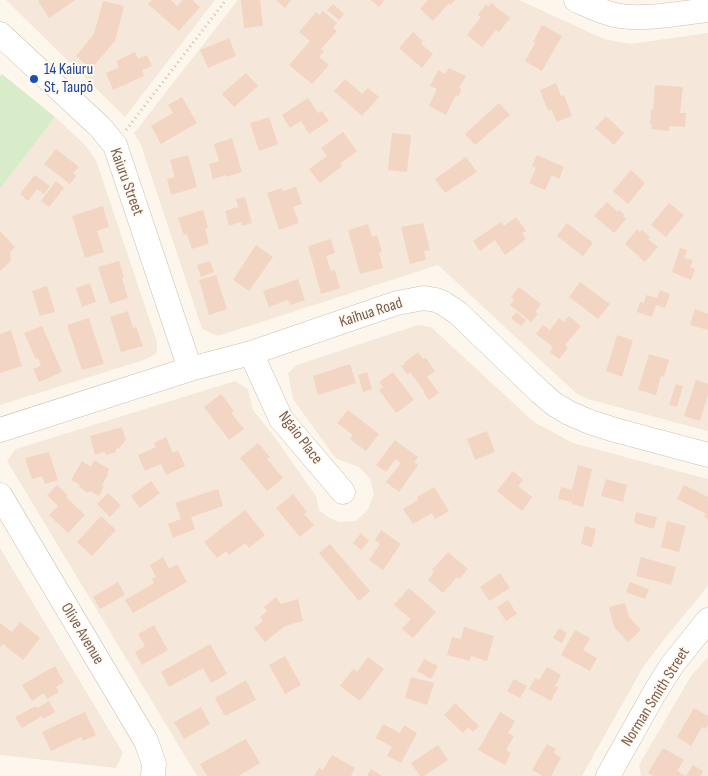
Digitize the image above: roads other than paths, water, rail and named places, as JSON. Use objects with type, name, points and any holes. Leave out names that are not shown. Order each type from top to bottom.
[{"type":"street","points":[[576,0],[617,16],[641,17],[708,10]]},
{"type":"street","name":"Kaiuru Street","points":[[0,34],[100,126],[115,145],[190,369]]},
{"type":"street","name":"Kaihua Road","points":[[0,430],[190,369],[251,353],[397,303],[424,298],[443,303],[458,313],[540,392],[554,404],[570,413],[615,430],[708,455]]},
{"type":"street","name":"Ngaio Place","points":[[251,353],[281,420],[342,492]]},
{"type":"street","name":"Olive Avenue","points":[[0,495],[146,742],[154,764],[153,776]]},
{"type":"street","name":"Norman Smith Street","points":[[608,776],[672,665],[708,620]]},
{"type":"place","name":"14 Kaiuru St, Taupō","points":[[34,79]]}]
